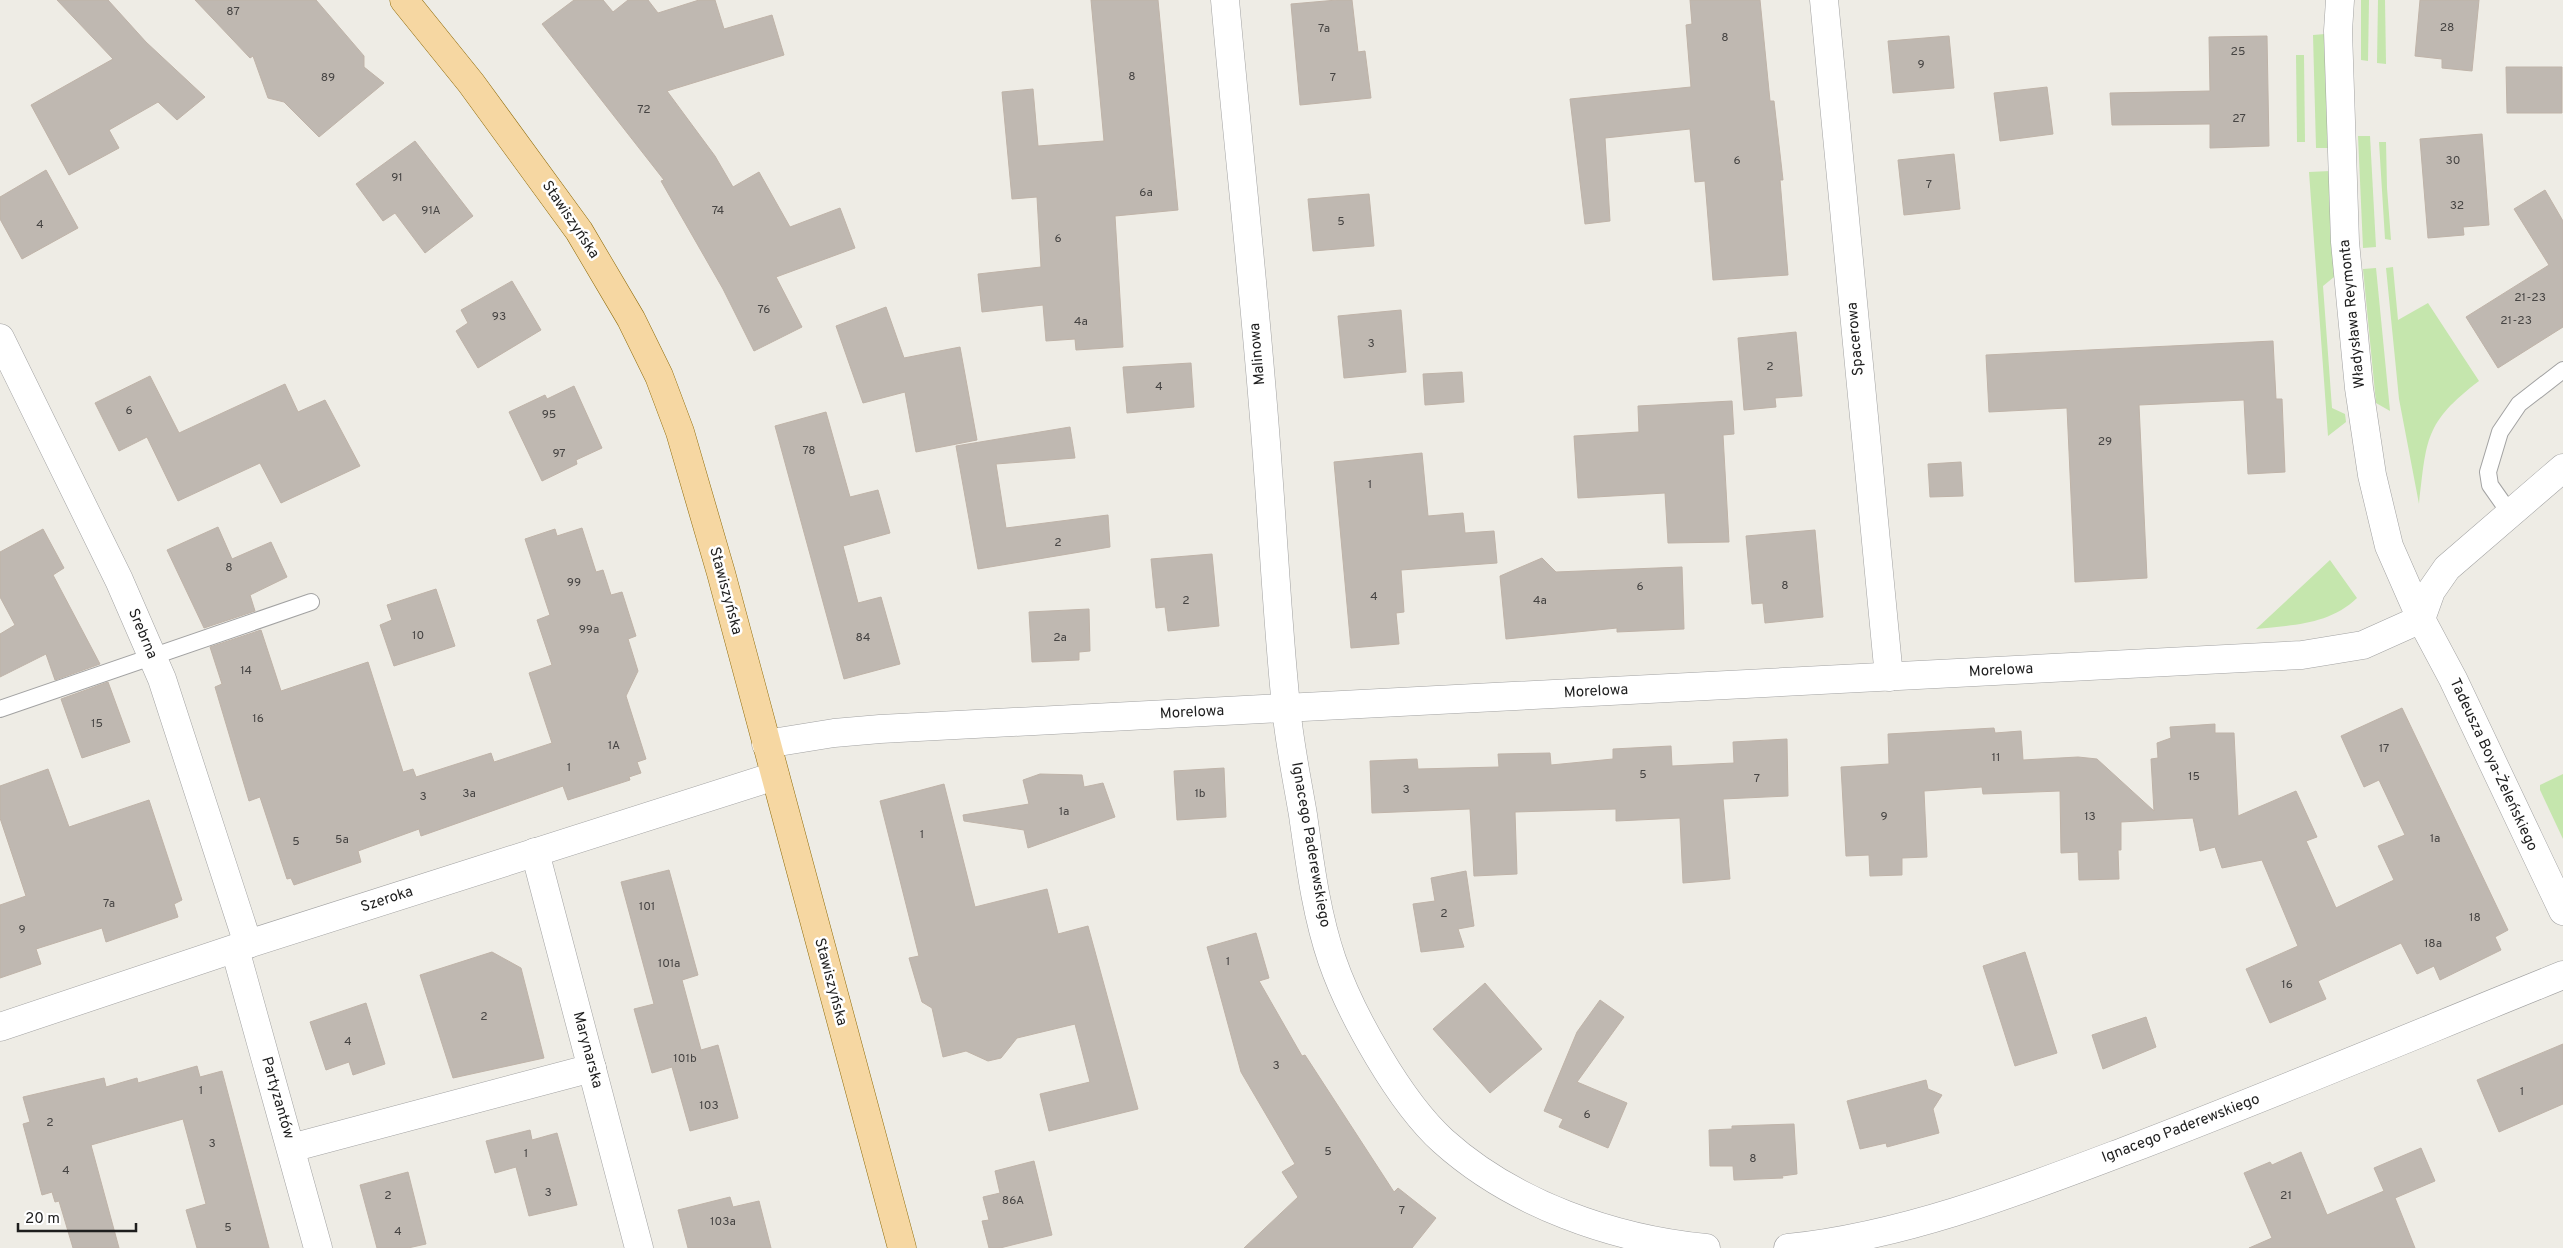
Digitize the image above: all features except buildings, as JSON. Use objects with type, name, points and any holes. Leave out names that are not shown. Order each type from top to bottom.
[{"type":"main road","name":"Stawiszyńska","points":[[404,0],[530,161],[604,270],[659,376],[680,432],[902,1248]]},
{"type":"street","name":"Malinowa","points":[[1225,0],[1264,419],[1286,709]]},
{"type":"street","name":"Spacerowa","points":[[1824,0],[1889,677]]},
{"type":"street","name":"Władysława Reymonta","points":[[2340,0],[2338,31],[2345,242],[2360,388],[2372,475],[2388,546],[2421,619]]},
{"type":"street","name":"Srebrna","points":[[0,338],[119,580],[152,656],[199,790],[241,946]]},
{"type":"street","points":[[2421,619],[2431,591],[2447,568],[2509,512],[2563,468]]},
{"type":"street","name":"Morelowa","points":[[766,744],[834,732],[880,729],[2302,655],[2363,645],[2421,619]]},
{"type":"street","name":"Tadeusza Boya-Żeleńskiego","points":[[2421,619],[2453,678],[2563,911]]},
{"type":"street","name":"Ignacego Paderewskiego","points":[[1286,709],[1315,896],[1332,961],[1366,1034],[1411,1106],[1442,1141],[1518,1193],[1569,1215],[1626,1234],[1706,1248]]},
{"type":"street","name":"Szeroka","points":[[0,1027],[241,946],[774,776]]},
{"type":"street","name":"Marynarska","points":[[535,852],[639,1248]]},
{"type":"street","name":"Partyzantów","points":[[241,946],[318,1248]]},
{"type":"street","name":"Ignacego Paderewskiego","points":[[1788,1248],[1819,1245],[1891,1229],[2019,1191],[2200,1123],[2563,975]]},
{"type":"street","points":[[291,1148],[592,1068]]},
{"type":"lane","points":[[2509,512],[2490,485],[2488,472],[2500,432],[2519,404],[2563,370]]},
{"type":"lane","points":[[0,709],[311,602]]},
{"type":"green space","points":[[2361,0],[2369,0],[2368,61],[2361,60]]},
{"type":"green space","points":[[2378,0],[2385,0],[2386,64],[2377,63]]},
{"type":"green space","points":[[2325,34],[2328,148],[2316,148],[2313,35]]},
{"type":"green space","points":[[2296,55],[2304,55],[2305,142],[2297,142]]},
{"type":"green space","points":[[2358,136],[2370,136],[2376,247],[2363,248]]},
{"type":"green space","points":[[2379,142],[2386,142],[2391,240],[2385,239]]},
{"type":"green space","points":[[2330,171],[2334,277],[2323,286],[2332,408],[2345,414],[2346,422],[2328,436],[2309,172]]},
{"type":"green space","points":[[2393,267],[2398,320],[2428,303],[2479,381],[2448,409],[2438,421],[2431,434],[2424,463],[2419,504],[2399,399],[2386,268]]},
{"type":"green space","points":[[2376,268],[2390,411],[2376,403],[2363,269]]},
{"type":"green space","points":[[2330,560],[2357,598],[2346,607],[2322,619],[2296,625],[2256,629]]},
{"type":"green space","points":[[2563,774],[2563,839],[2540,790],[2540,785]]}]
